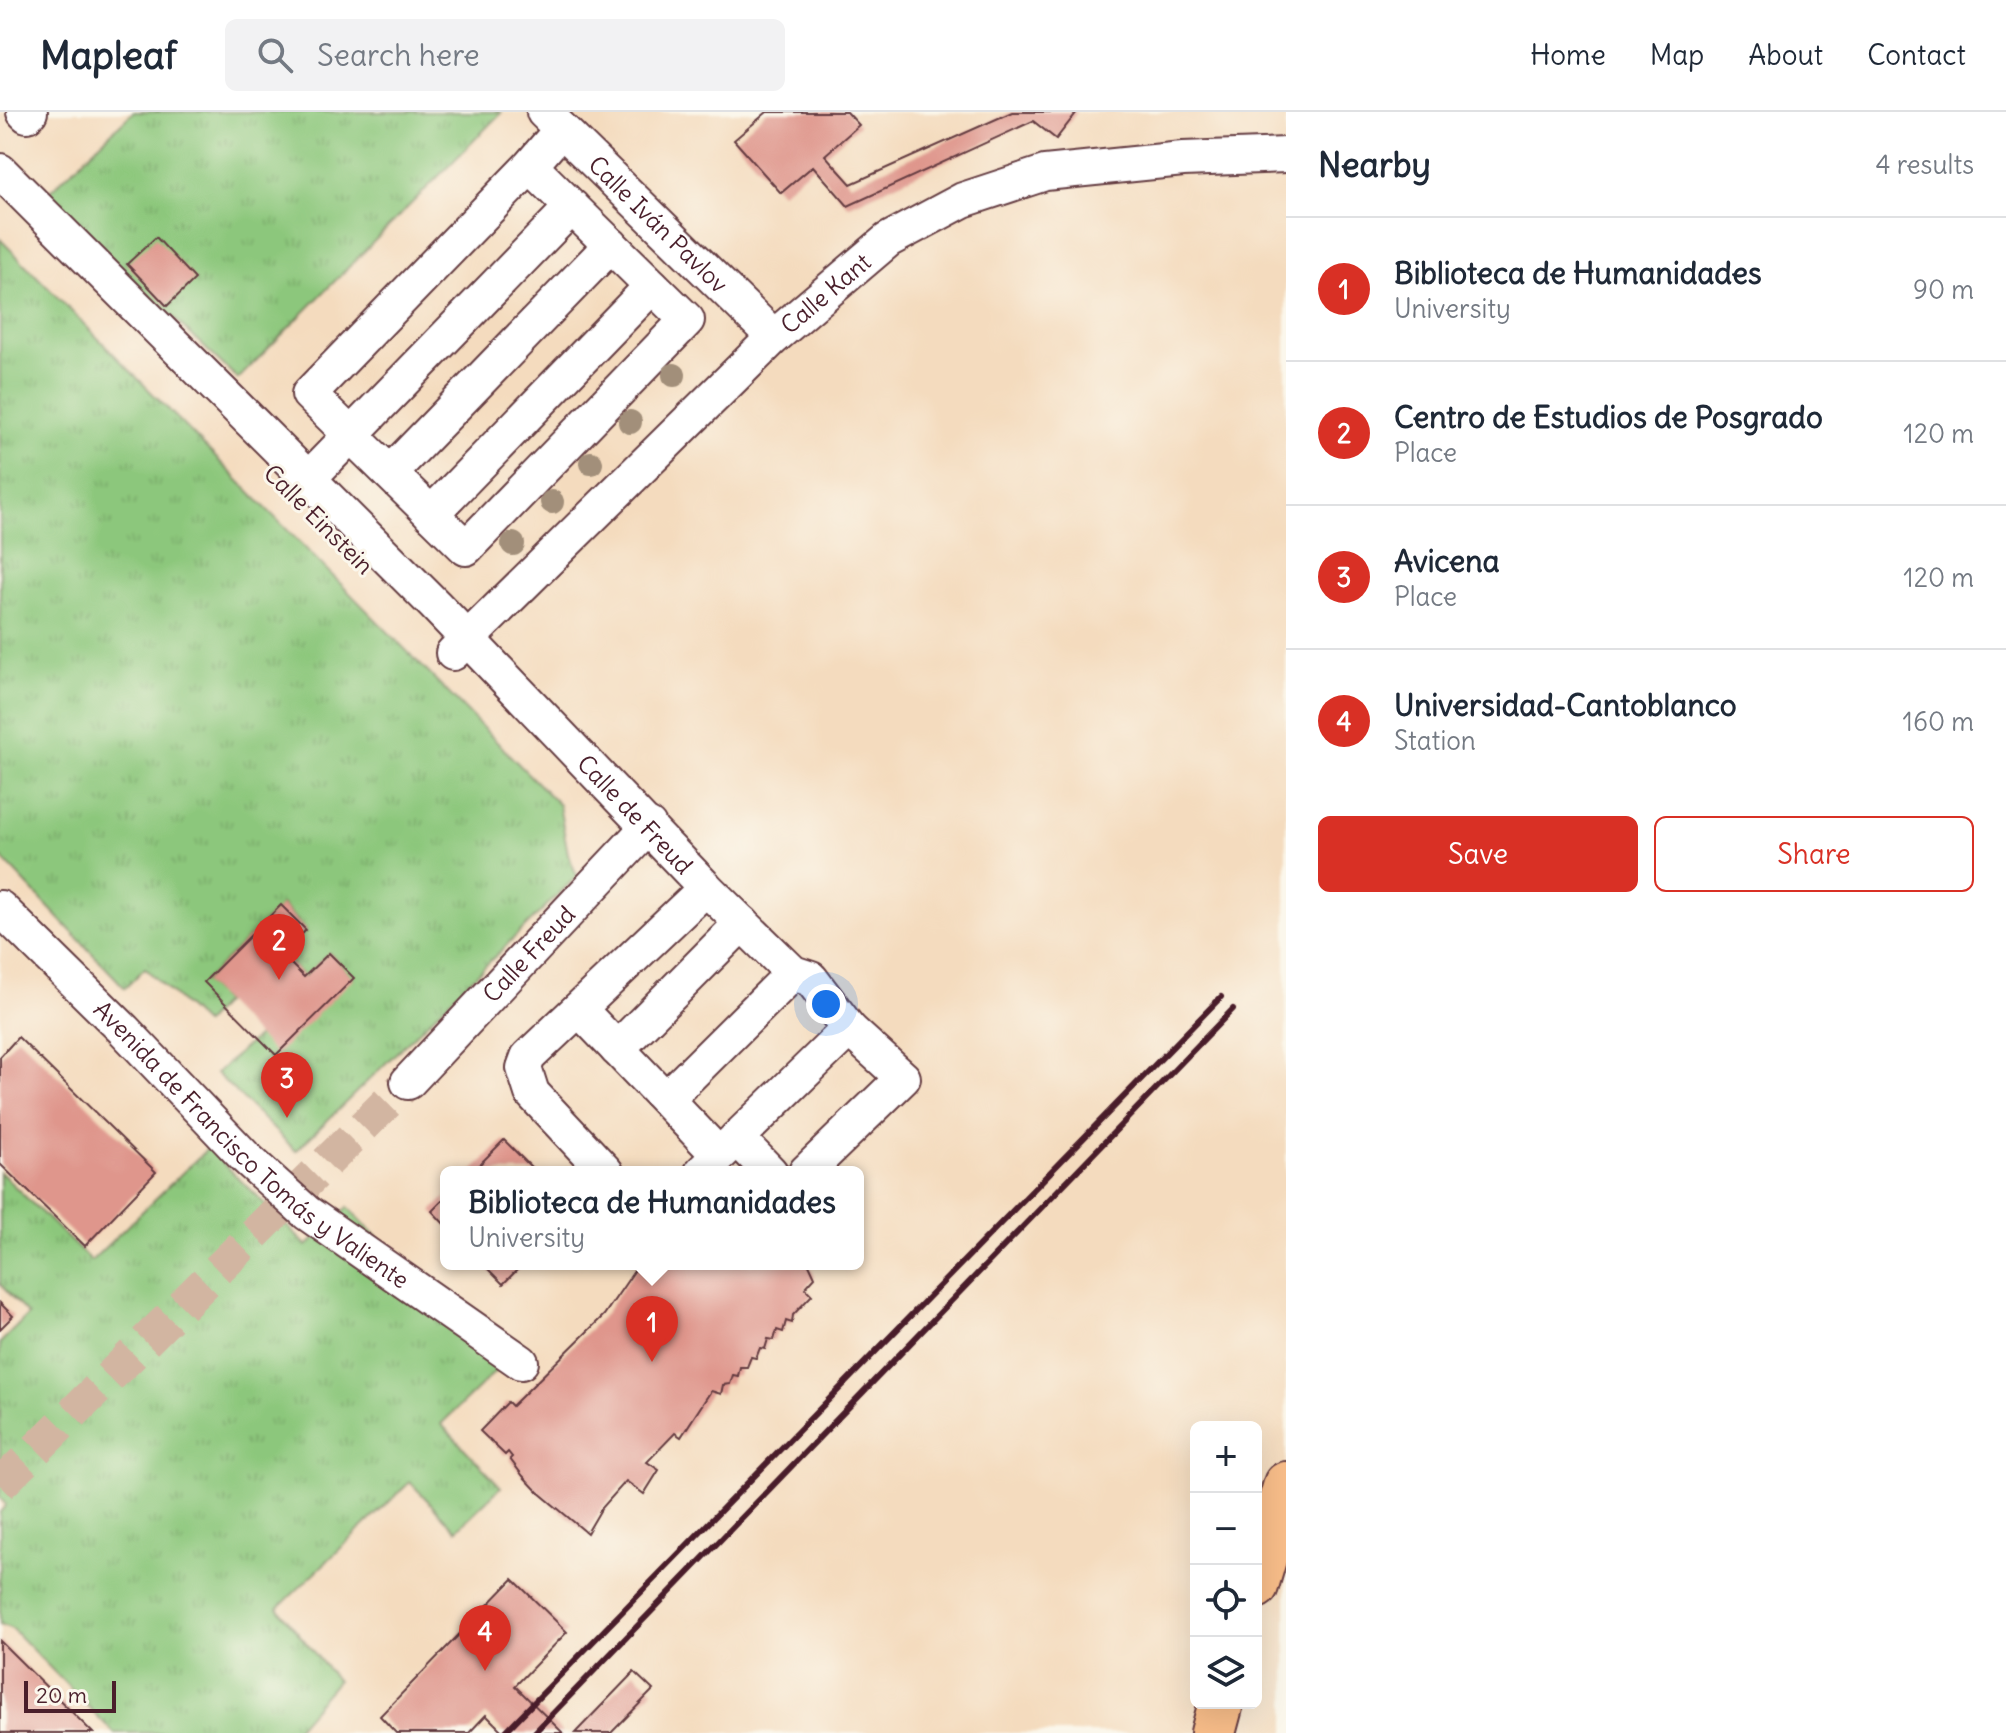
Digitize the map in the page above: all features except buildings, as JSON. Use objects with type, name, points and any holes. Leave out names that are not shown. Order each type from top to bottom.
[{"type":"highway","points":[[1262,1566],[1286,1484]]},
{"type":"highway","points":[[1213,1733],[1219,1709]]},
{"type":"street","points":[[530,166],[687,320],[466,548],[309,394],[530,166],[552,121]]},
{"type":"street","name":"Calle Iván Pavlov","points":[[552,121],[774,337]]},
{"type":"street","name":"Calle Kant","points":[[460,646],[774,337],[888,240],[963,200],[1045,173],[1183,159],[1286,155]]},
{"type":"street","name":"Calle Einstein","points":[[0,171],[309,478],[460,646],[641,834]]},
{"type":"street","name":"Calle Einstein","points":[[0,201],[460,646]]},
{"type":"street","points":[[309,478],[572,207]]},
{"type":"street","points":[[390,473],[611,245]]},
{"type":"street","points":[[431,514],[652,286]]},
{"type":"street","name":"Calle de Freud","points":[[641,834],[706,888],[802,976],[849,1029],[903,1078],[812,1166]]},
{"type":"street","name":"Calle Freud","points":[[408,1082],[641,834]]},
{"type":"street","points":[[600,1166],[532,1093],[524,1068],[528,1057],[706,888]]},
{"type":"street","name":"Avenida de Francisco Tomás y Valiente","points":[[0,908],[124,1030],[245,1157],[307,1213],[521,1362]]},
{"type":"street","points":[[617,1049],[742,923]]},
{"type":"street","points":[[666,1099],[802,976]]},
{"type":"street","points":[[579,1009],[719,1155],[752,1166]]},
{"type":"street","points":[[719,1155],[849,1029]]},
{"type":"green space","points":[[133,112],[501,113],[238,379],[51,202],[49,192]]},
{"type":"green space","points":[[0,239],[559,805],[568,854],[577,876],[296,1151],[216,1073],[258,1036],[353,978],[329,953],[304,977],[282,955],[306,930],[282,905],[204,981],[224,1002],[204,1024],[145,968],[125,988],[0,856]]},
{"type":"green space","points":[[208,1148],[307,1246],[348,1207],[501,1366],[441,1424],[501,1487],[456,1530],[410,1482],[278,1608],[337,1681],[292,1733],[114,1733],[12,1629],[0,1624],[0,1512],[6,1505],[0,1498],[0,1343],[28,1315],[0,1284],[0,1172],[91,1261]]},
{"type":"tunnel","points":[[0,1485],[408,1082]]},
{"type":"railway","points":[[504,1733],[1221,997]]},
{"type":"railway","points":[[534,1733],[1233,1009]]},
{"type":"place","name":"Centro de Estudios de Posgrado","points":[[279,980]]},
{"type":"place","name":"Avicena","points":[[287,1118]]},
{"type":"place","name":"Biblioteca de Humanidades","points":[[652,1362]]},
{"type":"place","name":"Universidad-Cantoblanco","points":[[485,1671]]}]
